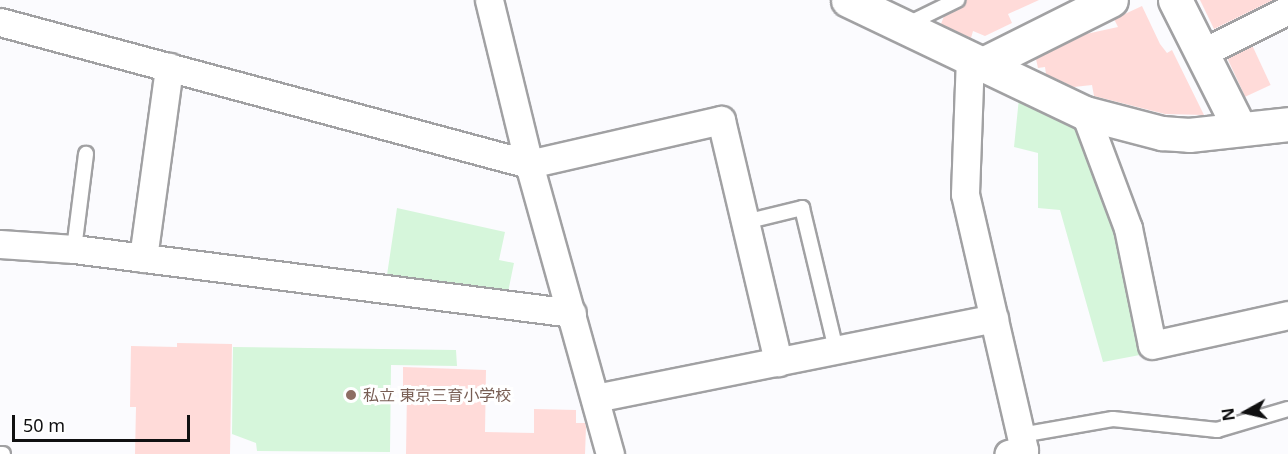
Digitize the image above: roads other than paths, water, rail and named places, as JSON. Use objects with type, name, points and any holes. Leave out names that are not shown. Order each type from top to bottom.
[{"type":"street","points":[[489,0],[529,164],[610,454]]},
{"type":"street","points":[[848,0],[977,60],[1058,104],[1085,113],[1162,133],[1189,135],[1239,127],[1288,124]]},
{"type":"street","points":[[977,60],[1110,0]]},
{"type":"street","points":[[1175,0],[1239,127]]},
{"type":"street","points":[[1202,53],[1288,10]]},
{"type":"street","points":[[0,22],[529,164],[721,120],[778,362]]},
{"type":"street","points":[[977,60],[965,194],[994,318],[1020,448]]},
{"type":"street","points":[[143,258],[169,67]]},
{"type":"street","points":[[1085,113],[1128,228],[1152,345],[1288,315]]},
{"type":"street","points":[[0,244],[74,249],[572,313]]},
{"type":"street","points":[[595,398],[994,318]]},
{"type":"lane","points":[[903,26],[957,0]]},
{"type":"lane","points":[[74,249],[86,154]]},
{"type":"lane","points":[[745,222],[802,208],[836,350]]},
{"type":"lane","points":[[1020,448],[1113,419],[1216,430],[1288,409]]},
{"type":"place","name":"私立 東京三育小学校","points":[[351,395]]}]
